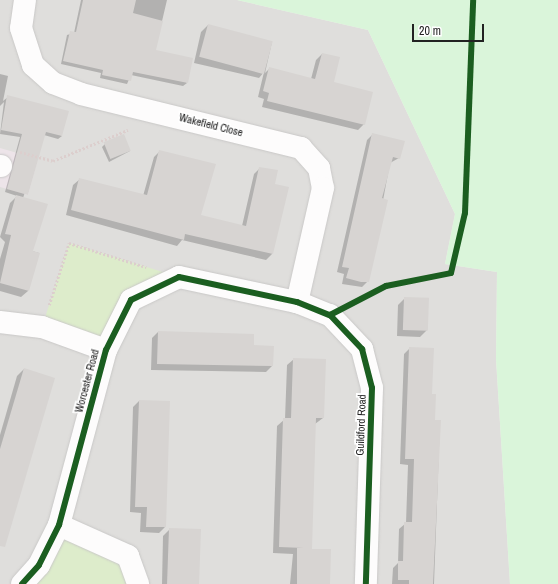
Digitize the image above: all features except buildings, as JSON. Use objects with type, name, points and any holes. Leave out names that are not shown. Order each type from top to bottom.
[{"type":"street","name":"Wakefield Close","points":[[25,0],[20,28],[33,65],[53,83],[81,94],[301,148],[319,168],[323,188],[297,302]]},
{"type":"street","points":[[179,277],[297,302]]},
{"type":"street","name":"Worcester Road","points":[[22,584],[39,565],[59,525],[106,350],[131,300],[179,277]]},
{"type":"street","name":"Guildford Road","points":[[297,302],[330,315],[362,349],[372,388],[366,584]]},
{"type":"street","points":[[0,322],[42,327],[106,350]]},
{"type":"street","points":[[59,525],[128,556],[138,584]]},
{"type":"path","points":[[6,161],[53,161],[132,129]]},
{"type":"path","points":[[42,327],[69,243],[179,277]]},
{"type":"shaded area","points":[[0,0],[237,0],[368,30],[455,214],[445,264],[497,272],[496,359],[510,584],[0,584]]},
{"type":"shaded area","points":[[0,148],[38,159],[28,195],[0,187]]},
{"type":"green space","points":[[237,0],[558,0],[558,584],[510,584],[496,359],[497,272],[445,264],[455,214],[368,30]]},
{"type":"green space","points":[[69,243],[179,277],[131,300],[106,350],[42,327]]},
{"type":"green space","points":[[59,525],[128,556],[138,584],[22,584]]},
{"type":"cycle path","points":[[330,315],[386,286],[451,273],[465,213],[473,0]]},
{"type":"cycle path","points":[[22,584],[39,565],[59,525],[106,350],[131,300],[179,277],[297,302],[330,315],[362,349],[372,388],[366,584]]}]
